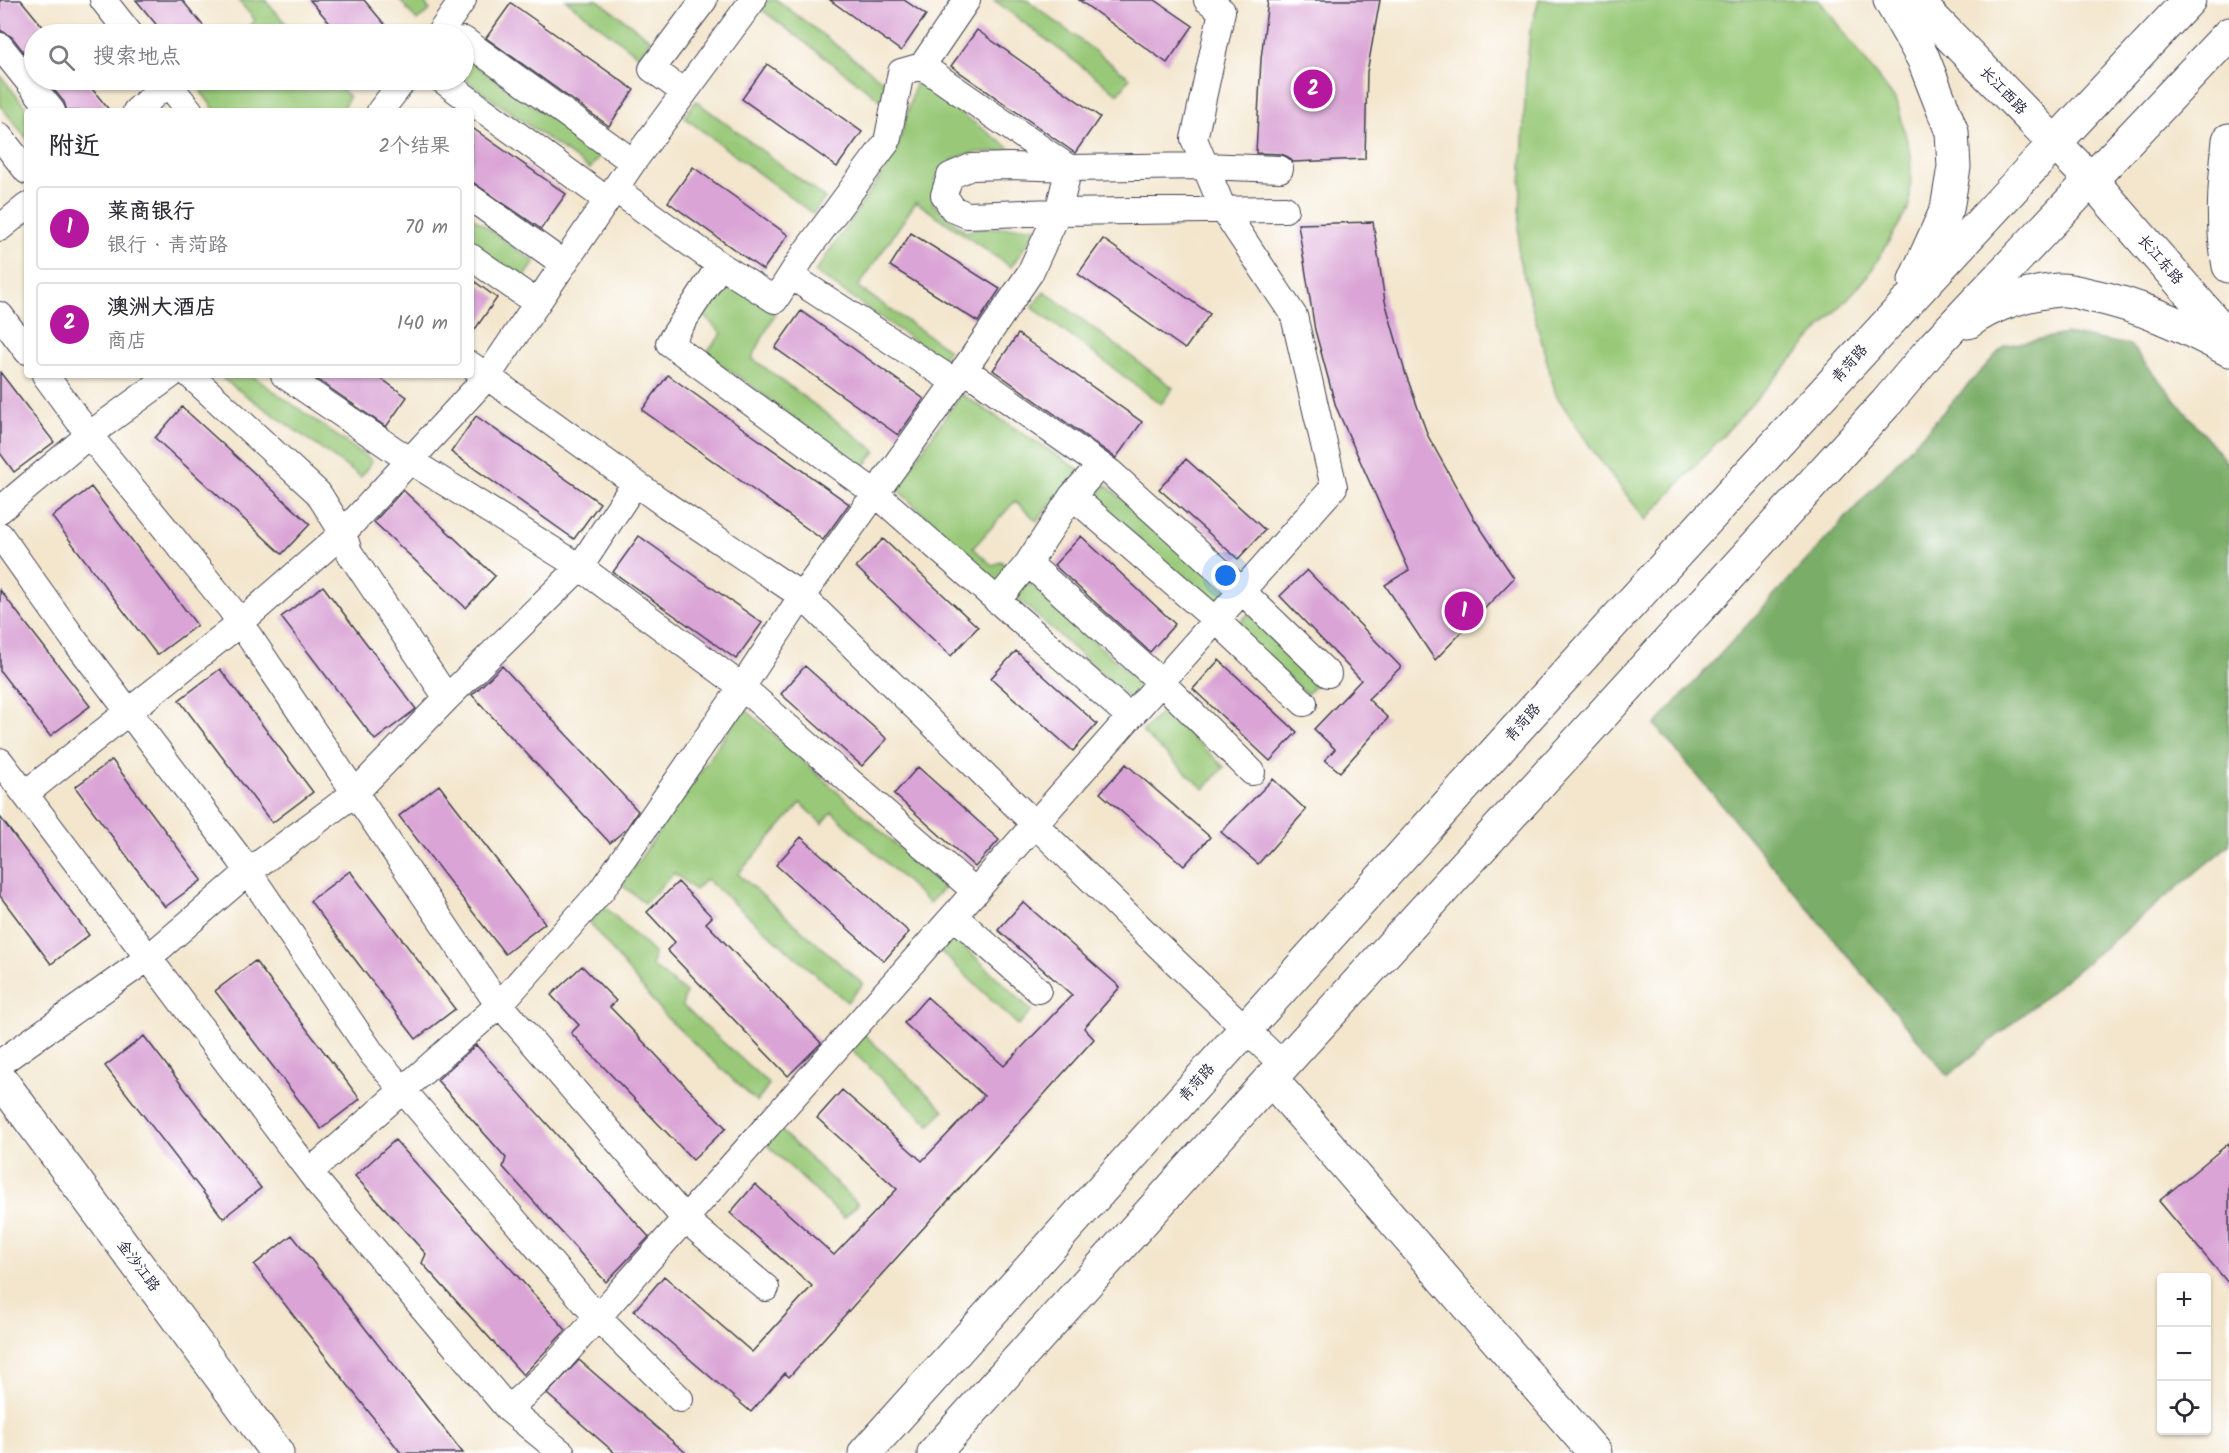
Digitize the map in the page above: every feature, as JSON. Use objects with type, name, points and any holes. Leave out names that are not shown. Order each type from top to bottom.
[{"type":"main road","points":[[1890,0],[1923,58],[1939,97],[1952,132],[1954,167],[1947,209],[1902,307]]},
{"type":"main road","name":"长江西路","points":[[1915,0],[2092,181]]},
{"type":"main road","name":"青菏路","points":[[865,1453],[1245,1028],[1902,307],[2189,0]]},
{"type":"main road","points":[[934,1453],[1277,1072],[1879,411],[1935,345],[2229,34]]},
{"type":"main road","points":[[2229,140],[2224,215],[2229,266]]},
{"type":"main road","name":"长江东路","points":[[2092,181],[2229,339]]},
{"type":"main road","points":[[1935,345],[1982,312],[2020,297],[2060,290],[2105,298],[2146,310],[2229,350]]},
{"type":"main road","points":[[1277,1072],[1595,1453]]},
{"type":"main road","name":"金沙江路","points":[[0,1079],[277,1453]]},
{"type":"street","points":[[103,0],[122,24]]},
{"type":"street","points":[[684,92],[652,69],[704,0]]},
{"type":"street","points":[[753,0],[633,162],[537,303],[479,371],[635,483],[802,596],[1245,1028],[1277,1072]]},
{"type":"street","points":[[457,90],[611,195],[776,300],[807,250],[887,142],[901,72],[922,66],[967,0]]},
{"type":"street","points":[[508,1409],[549,1372],[598,1318],[1334,487],[1294,316],[1224,209],[1194,139],[1222,11],[1207,0]]},
{"type":"street","points":[[474,37],[633,162]]},
{"type":"street","points":[[0,46],[24,76]]},
{"type":"street","points":[[922,66],[1069,168]]},
{"type":"street","points":[[35,90],[50,108]]},
{"type":"street","points":[[139,108],[157,90]]},
{"type":"street","points":[[173,90],[188,108]]},
{"type":"street","points":[[382,108],[396,90]]},
{"type":"street","points":[[0,137],[24,167]]},
{"type":"street","points":[[1280,169],[1205,166],[971,167],[950,176],[944,195],[953,209],[967,215],[1285,209]]},
{"type":"street","points":[[310,1172],[500,1004],[601,891],[802,596],[960,376],[1030,273],[1058,212],[1069,168]]},
{"type":"street","points":[[474,200],[564,264]]},
{"type":"street","points":[[0,228],[24,208]]},
{"type":"street","points":[[474,258],[537,303]]},
{"type":"street","points":[[720,265],[669,344],[875,493],[1130,717]]},
{"type":"street","points":[[791,276],[960,376],[1100,465],[1242,591],[1328,674]]},
{"type":"street","points":[[0,315],[24,347]]},
{"type":"street","points":[[47,378],[89,435],[240,623],[491,994],[685,1219],[766,1288]]},
{"type":"street","points":[[0,510],[89,435],[167,378]]},
{"type":"street","points":[[193,378],[318,493],[343,532],[349,552],[447,698]]},
{"type":"street","points":[[288,378],[409,460],[580,567],[742,687],[976,892]]},
{"type":"street","points":[[25,794],[240,623],[343,532],[409,460],[473,378]]},
{"type":"street","points":[[997,601],[1028,563],[1072,496],[1100,465]]},
{"type":"street","points":[[0,1063],[148,958],[248,872],[355,793],[447,698],[580,567],[635,483]]},
{"type":"street","points":[[1072,496],[1216,620],[1304,703]]},
{"type":"street","points":[[0,535],[248,872],[373,1055],[598,1318],[680,1399]]},
{"type":"street","points":[[1028,563],[1161,682],[1252,772]]},
{"type":"street","points":[[0,761],[310,1172],[508,1409],[562,1453]]},
{"type":"street","points":[[954,916],[1038,990]]},
{"type":"green space","points":[[238,0],[265,0],[286,24],[252,24],[255,20]]},
{"type":"green space","points":[[400,0],[422,0],[430,10],[417,21]]},
{"type":"green space","points":[[566,0],[598,0],[651,40],[639,56]]},
{"type":"green space","points":[[768,0],[777,0],[887,84],[882,101],[761,9]]},
{"type":"green space","points":[[994,0],[1027,0],[1130,78],[1118,94]]},
{"type":"green space","points":[[1539,0],[1819,0],[1897,102],[1911,157],[1910,206],[1868,276],[1646,520],[1596,455],[1556,395],[1518,255],[1526,75],[1530,31]]},
{"type":"green space","points":[[474,64],[601,154],[590,169],[474,86]]},
{"type":"green space","points":[[0,75],[27,108],[24,108],[24,135],[0,105]]},
{"type":"green space","points":[[916,81],[1015,152],[972,153],[953,160],[938,176],[933,204],[966,232],[978,228],[1038,227],[1011,267],[916,202],[858,287],[949,350],[942,360],[815,272],[896,154]]},
{"type":"green space","points":[[202,90],[343,90],[349,97],[343,108],[214,108],[201,92]]},
{"type":"green space","points":[[696,101],[825,198],[813,214],[684,117]]},
{"type":"green space","points":[[474,218],[535,262],[522,281],[474,247]]},
{"type":"green space","points":[[732,284],[775,314],[752,358],[876,451],[862,469],[738,376],[704,355],[722,334],[702,313]]},
{"type":"green space","points":[[1044,291],[1173,388],[1161,404],[1032,307]]},
{"type":"green space","points":[[2066,334],[2130,345],[2229,465],[2229,845],[1948,1076],[1655,725],[2004,346]]},
{"type":"green space","points":[[255,378],[372,461],[361,477],[223,379]]},
{"type":"green space","points":[[961,394],[1080,470],[1037,521],[1015,501],[973,548],[993,566],[1001,561],[1009,569],[997,585],[896,488]]},
{"type":"green space","points":[[1106,485],[1228,591],[1215,606],[1093,500]]},
{"type":"green space","points":[[1027,581],[1147,689],[1134,703],[1014,595]]},
{"type":"green space","points":[[1248,614],[1321,679],[1307,694],[1234,629]]},
{"type":"green space","points":[[744,708],[944,888],[929,903],[832,812],[822,824],[801,803],[738,874],[863,984],[847,1002],[706,879],[695,890],[674,873],[645,903],[622,885]]},
{"type":"green space","points":[[1163,710],[1224,767],[1204,789],[1142,732]]},
{"type":"green space","points":[[603,905],[654,953],[652,966],[686,993],[682,1005],[769,1084],[757,1102],[664,1015],[590,923]]},
{"type":"green space","points":[[952,935],[1032,1011],[1018,1025],[938,949]]},
{"type":"green space","points":[[864,1034],[944,1110],[930,1125],[850,1049]]},
{"type":"green space","points":[[778,1128],[858,1204],[844,1218],[764,1142]]},
{"type":"building","points":[[0,0],[21,0],[41,24],[24,24],[24,52],[12,37],[0,30]]},
{"type":"building","points":[[136,0],[182,0],[202,24],[156,24]]},
{"type":"building","points":[[310,0],[364,0],[384,24],[330,24]]},
{"type":"building","points":[[830,0],[904,0],[926,15],[901,51]]},
{"type":"building","points":[[1079,0],[1155,0],[1193,26],[1167,63]]},
{"type":"building","points":[[1268,0],[1380,0],[1367,72],[1365,159],[1293,162],[1281,154],[1256,153],[1261,59]]},
{"type":"building","points":[[511,3],[634,90],[609,126],[486,38]]},
{"type":"building","points":[[977,30],[1100,117],[1075,153],[951,66]]},
{"type":"building","points":[[767,64],[862,132],[837,167],[742,99]]},
{"type":"building","points":[[54,90],[93,90],[108,108],[66,108]]},
{"type":"building","points":[[474,129],[566,194],[541,229],[474,183]]},
{"type":"building","points":[[693,167],[788,235],[763,270],[668,202]]},
{"type":"building","points":[[1373,222],[1385,301],[1405,372],[1428,436],[1473,517],[1514,578],[1435,660],[1385,585],[1409,570],[1336,407],[1315,330],[1298,224]]},
{"type":"building","points":[[911,233],[1000,289],[978,322],[890,266]]},
{"type":"building","points":[[1103,239],[1210,314],[1185,349],[1078,274]]},
{"type":"building","points":[[474,281],[497,298],[474,331]]},
{"type":"building","points":[[801,311],[924,399],[898,435],[775,348]]},
{"type":"building","points":[[1018,334],[1142,422],[1116,458],[993,370]]},
{"type":"building","points":[[0,372],[54,442],[14,472],[0,453]]},
{"type":"building","points":[[668,375],[849,504],[823,540],[642,410]]},
{"type":"building","points":[[315,378],[380,378],[407,397],[386,427]]},
{"type":"building","points":[[182,407],[310,524],[282,554],[155,438]]},
{"type":"building","points":[[476,416],[600,503],[574,539],[451,452]]},
{"type":"building","points":[[1186,459],[1265,530],[1238,559],[1159,489]]},
{"type":"building","points":[[91,487],[197,625],[157,655],[52,517]]},
{"type":"building","points":[[403,490],[495,576],[466,608],[374,522]]},
{"type":"building","points":[[639,536],[762,623],[736,659],[613,572]]},
{"type":"building","points":[[1081,536],[1175,624],[1150,652],[1054,565]]},
{"type":"building","points":[[883,539],[978,627],[951,656],[856,567]]},
{"type":"building","points":[[1307,570],[1401,667],[1368,699],[1388,718],[1340,772],[1325,760],[1335,749],[1314,729],[1361,680],[1280,596]]},
{"type":"building","points":[[323,586],[416,709],[375,740],[281,617]]},
{"type":"building","points":[[0,590],[90,706],[50,736],[0,671]]},
{"type":"building","points":[[1016,651],[1097,724],[1073,751],[991,678]]},
{"type":"building","points":[[1219,660],[1297,732],[1270,761],[1193,689]]},
{"type":"building","points":[[502,666],[638,811],[627,828],[610,843],[472,695]]},
{"type":"building","points":[[805,666],[887,739],[862,766],[781,694]]},
{"type":"building","points":[[220,669],[313,792],[272,823],[179,700]]},
{"type":"building","points":[[112,760],[202,880],[165,907],[75,787]]},
{"type":"building","points":[[1126,764],[1210,837],[1184,866],[1100,793]]},
{"type":"building","points":[[918,767],[999,840],[975,867],[894,794]]},
{"type":"building","points":[[1273,779],[1306,810],[1258,864],[1221,832]]},
{"type":"building","points":[[439,785],[545,923],[505,954],[399,816]]},
{"type":"building","points":[[0,817],[89,935],[51,964],[0,896]]},
{"type":"building","points":[[801,837],[909,932],[884,961],[776,865]]},
{"type":"building","points":[[350,871],[455,1009],[416,1039],[310,901]]},
{"type":"building","points":[[678,882],[712,917],[706,923],[821,1043],[788,1076],[667,950],[675,942],[647,912]]},
{"type":"building","points":[[1023,902],[1120,987],[1084,1028],[1094,1039],[789,1377],[785,1373],[751,1412],[634,1311],[664,1276],[752,1352],[812,1286],[730,1213],[755,1184],[834,1255],[897,1189],[817,1118],[842,1090],[922,1161],[984,1096],[904,1023],[927,997],[1004,1066],[1072,995],[998,930]]},
{"type":"building","points":[[255,961],[360,1099],[321,1129],[215,991]]},
{"type":"building","points":[[582,966],[616,1001],[610,1007],[726,1128],[693,1160],[571,1033],[579,1025],[551,995]]},
{"type":"building","points":[[144,1036],[261,1188],[223,1218],[105,1066]]},
{"type":"building","points":[[476,1045],[649,1237],[606,1282],[503,1167],[506,1158],[437,1080]]},
{"type":"building","points":[[395,1140],[566,1330],[523,1375],[422,1263],[426,1254],[355,1176]]},
{"type":"building","points":[[2229,1143],[2229,1284],[2159,1201]]},
{"type":"building","points":[[292,1235],[463,1453],[401,1453],[254,1265]]},
{"type":"building","points":[[579,1360],[686,1453],[615,1453],[547,1394]]},
{"type":"place","name":"澳洲大酒店","points":[[1313,89]]},
{"type":"place","name":"莱商银行","points":[[1464,611]]}]
